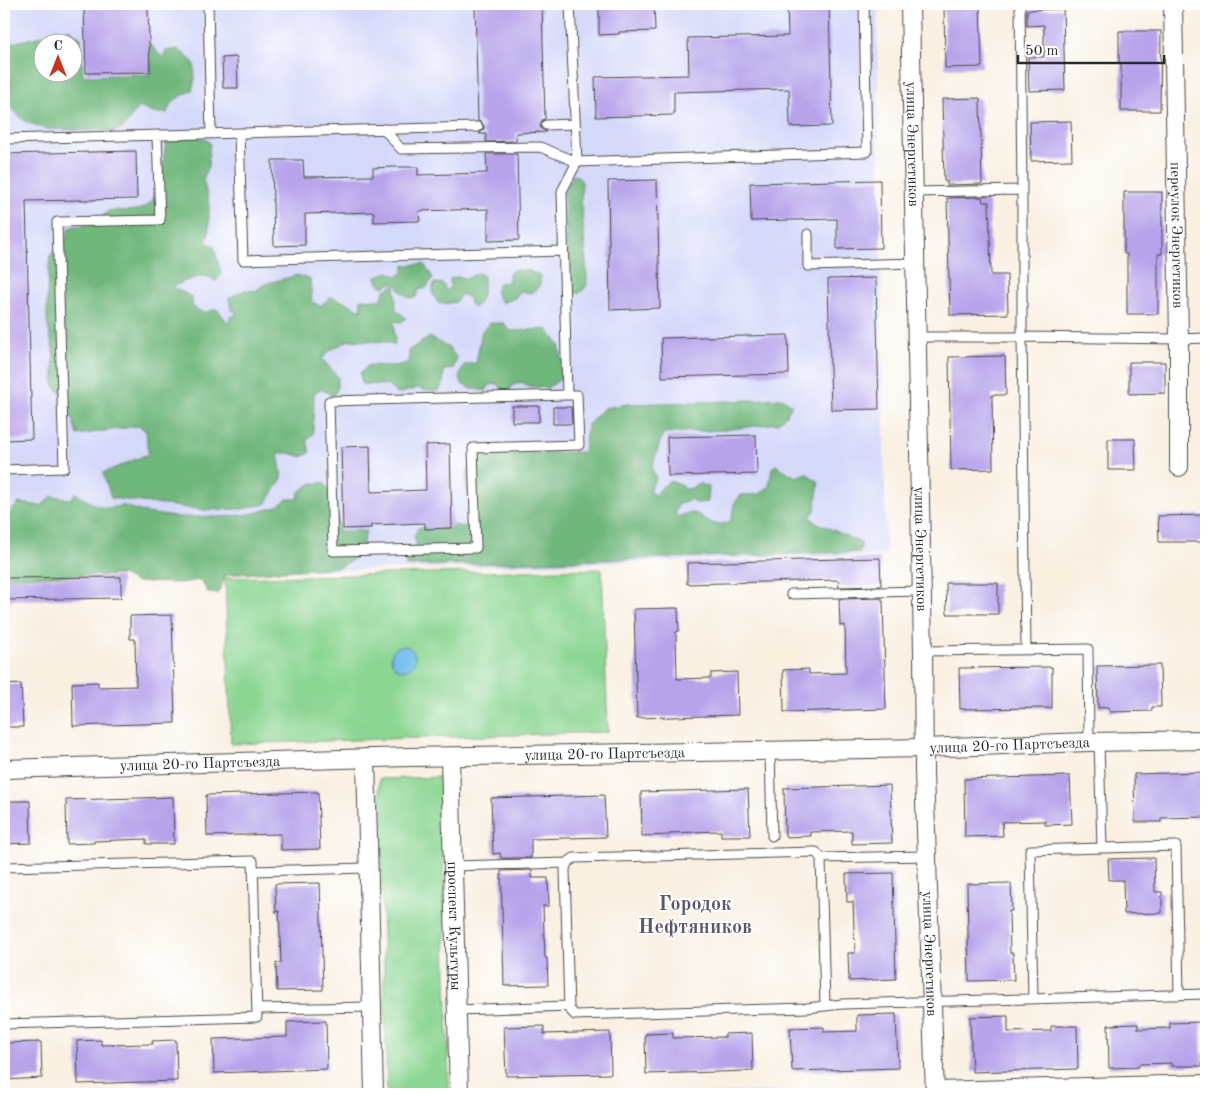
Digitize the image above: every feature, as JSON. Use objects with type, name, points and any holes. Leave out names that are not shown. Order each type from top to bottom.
[{"type":"street","name":"улица Энергетиков","points":[[910,4],[926,856],[934,1093]]},
{"type":"street","name":"переулок Энергетиков","points":[[1173,4],[1180,339],[1178,467]]},
{"type":"street","name":"улица 20-го Партсъезда","points":[[4,769],[366,758],[924,748],[1206,740]]},
{"type":"street","name":"проспект Культуры","points":[[450,756],[458,1094]]},
{"type":"street","points":[[366,758],[374,1094]]},
{"type":"street","points":[[934,1093],[1042,1091],[1206,1084]]},
{"type":"lane","points":[[208,4],[211,133]]},
{"type":"lane","points":[[567,395],[562,191],[577,162],[570,4]]},
{"type":"lane","points":[[384,129],[401,149],[540,147],[577,162],[867,152],[864,4]]},
{"type":"lane","points":[[1020,4],[1026,650]]},
{"type":"lane","points":[[546,124],[575,124]]},
{"type":"lane","points":[[4,139],[478,126]]},
{"type":"lane","points":[[239,133],[243,260],[563,251]]},
{"type":"lane","points":[[4,470],[64,468],[57,222],[160,220],[158,135]]},
{"type":"lane","points":[[913,192],[1022,190]]},
{"type":"lane","points":[[808,234],[808,266],[916,263]]},
{"type":"lane","points":[[917,337],[1206,338]]},
{"type":"lane","points":[[567,395],[578,395],[579,445],[473,448],[476,548],[333,551],[329,401],[567,395]]},
{"type":"lane","points":[[791,594],[922,591]]},
{"type":"lane","points":[[923,651],[1088,649],[1102,848]]},
{"type":"lane","points":[[770,750],[772,836]]},
{"type":"lane","points":[[1034,999],[1030,850],[1102,848],[1176,846],[1180,995]]},
{"type":"lane","points":[[453,866],[567,863],[574,858],[816,852],[821,858],[825,1006]]},
{"type":"lane","points":[[821,858],[926,856]]},
{"type":"lane","points":[[4,867],[253,861],[257,1009],[257,1018],[4,1024]]},
{"type":"lane","points":[[567,863],[565,869],[569,1009],[575,1014],[798,1008],[842,1004],[1206,994]]},
{"type":"lane","points":[[253,871],[368,868]]},
{"type":"lane","points":[[456,1010],[569,1006]]},
{"type":"lane","points":[[257,1009],[372,1007]]},
{"type":"shaded area","points":[[4,4],[877,4],[886,555],[400,569],[4,574]]},
{"type":"shaded area","points":[[782,1091],[782,1094],[675,1094]]},
{"type":"green space","points":[[69,29],[73,32],[57,32]]},
{"type":"green space","points":[[32,38],[32,82],[82,82],[82,57],[83,76],[151,74],[150,44],[163,58],[165,51],[178,49],[194,63],[195,79],[192,90],[174,102],[167,113],[153,113],[139,107],[123,128],[116,131],[46,129],[24,121],[4,99],[4,45]]},
{"type":"green space","points":[[174,137],[204,138],[210,143],[208,166],[203,180],[209,201],[209,232],[206,242],[214,246],[221,274],[216,281],[205,276],[190,279],[172,287],[192,297],[192,306],[203,313],[217,309],[229,324],[230,317],[236,315],[235,311],[231,310],[229,298],[244,290],[255,291],[265,284],[297,275],[310,279],[312,302],[320,306],[331,297],[361,310],[361,299],[381,300],[385,290],[395,285],[396,310],[406,318],[401,322],[394,321],[395,345],[387,342],[349,340],[331,350],[322,359],[338,377],[337,390],[333,396],[321,389],[314,393],[313,434],[307,440],[310,453],[302,457],[289,453],[278,453],[282,478],[266,504],[242,509],[204,510],[111,498],[103,473],[148,454],[146,431],[139,426],[77,435],[67,400],[54,386],[54,355],[47,321],[50,256],[66,240],[69,228],[93,225],[108,211],[134,210],[148,205],[156,193],[159,184],[166,140]]},
{"type":"green space","points":[[573,175],[577,176],[582,182],[581,196],[587,278],[586,287],[580,293],[573,293],[569,286],[564,192]]},
{"type":"green space","points":[[424,264],[433,278],[426,288],[419,290],[416,297],[409,298],[400,291],[397,284],[392,283],[383,287],[378,283],[376,277],[388,272],[397,276],[404,272],[404,265]]},
{"type":"green space","points":[[513,270],[530,271],[540,276],[540,286],[531,293],[521,291],[515,298],[502,303],[495,292],[499,283],[509,282],[509,274]]},
{"type":"green space","points":[[478,273],[483,275],[483,289],[480,301],[474,308],[470,304],[469,298],[461,294],[456,302],[443,304],[438,303],[432,293],[434,283],[443,284],[446,290],[450,289],[450,279],[457,277],[468,278]]},
{"type":"green space","points":[[490,323],[504,323],[510,331],[547,329],[559,345],[563,363],[561,379],[547,388],[528,386],[522,382],[513,385],[509,392],[504,392],[498,384],[489,385],[486,391],[472,389],[463,385],[459,377],[464,365],[476,363],[482,331]]},
{"type":"green space","points":[[430,337],[449,348],[457,358],[453,369],[444,370],[443,384],[439,391],[426,391],[418,388],[397,394],[387,385],[362,384],[360,373],[369,365],[394,366],[407,363],[409,350]]},
{"type":"green space","points":[[782,398],[792,405],[778,423],[723,430],[663,433],[652,468],[656,479],[649,490],[654,495],[669,481],[682,485],[684,489],[692,488],[698,483],[709,487],[708,502],[696,503],[690,499],[678,505],[675,513],[678,517],[691,513],[696,514],[713,523],[722,524],[731,521],[734,504],[741,495],[760,494],[769,486],[772,468],[776,465],[796,477],[806,473],[819,482],[815,511],[810,517],[816,522],[861,543],[860,552],[406,566],[405,556],[417,545],[414,537],[418,528],[452,529],[452,525],[469,529],[472,526],[478,507],[467,492],[466,480],[476,450],[486,449],[496,454],[584,452],[587,426],[604,408],[627,404]]},
{"type":"green space","points":[[312,483],[324,483],[335,499],[339,531],[366,531],[357,557],[340,567],[226,575],[218,593],[208,593],[201,580],[179,583],[135,582],[123,575],[4,577],[4,513],[8,514],[19,503],[41,506],[52,496],[71,499],[75,493],[91,503],[108,508],[121,505],[146,513],[175,517],[222,517],[250,514],[277,507],[287,499],[298,499],[299,492]]},
{"type":"green space","points":[[602,569],[608,732],[231,744],[225,578]]},
{"type":"green space","points":[[441,777],[449,1094],[387,1094],[379,779]]},
{"type":"water","points":[[403,646],[408,647],[414,653],[414,663],[408,669],[403,670],[398,669],[392,663],[391,658],[392,653],[398,647]]},
{"type":"building","points":[[475,4],[542,4],[545,119],[542,120],[540,125],[541,129],[546,132],[516,133],[516,141],[486,142],[486,134],[479,134],[484,126],[478,121]]},
{"type":"building","points":[[638,4],[654,4],[655,31],[619,32],[619,34],[599,35],[599,7],[639,7]]},
{"type":"building","points":[[787,4],[829,4],[832,126],[790,127],[789,89],[674,92],[674,115],[596,117],[595,77],[689,75],[688,38],[788,36]]},
{"type":"building","points":[[944,4],[980,4],[982,67],[945,68]]},
{"type":"building","points":[[148,7],[150,72],[86,73],[84,9]]},
{"type":"building","points":[[1063,9],[1065,90],[1029,91],[1028,57],[1044,57],[1044,25],[1027,26],[1027,10]]},
{"type":"building","points":[[1119,31],[1161,31],[1160,111],[1121,111]]},
{"type":"building","points":[[237,57],[238,88],[223,88],[222,58]]},
{"type":"building","points":[[980,98],[982,184],[947,185],[947,181],[944,181],[942,99]]},
{"type":"building","points":[[1071,121],[1072,160],[1031,161],[1030,122]]},
{"type":"building","points":[[136,151],[137,199],[26,201],[32,439],[4,440],[4,154]]},
{"type":"building","points":[[486,154],[517,154],[519,240],[488,241],[488,209],[419,211],[420,221],[374,222],[374,212],[305,214],[305,245],[274,246],[272,160],[303,160],[304,177],[373,176],[373,168],[393,167],[418,167],[418,175],[487,173]]},
{"type":"building","points":[[657,180],[660,308],[610,310],[608,181]]},
{"type":"building","points":[[880,180],[881,248],[837,249],[837,219],[751,221],[750,183]]},
{"type":"building","points":[[1124,192],[1162,192],[1162,254],[1158,254],[1158,314],[1127,314],[1127,254],[1124,254]]},
{"type":"building","points":[[982,197],[983,202],[989,202],[991,275],[1007,275],[1008,314],[950,315],[947,198]]},
{"type":"building","points":[[876,278],[879,409],[831,410],[828,279]]},
{"type":"building","points":[[788,335],[789,374],[662,377],[661,338]]},
{"type":"building","points":[[1005,356],[1006,395],[992,395],[993,469],[951,470],[949,357]]},
{"type":"building","points":[[1129,362],[1165,362],[1165,393],[1129,394]]},
{"type":"building","points":[[512,406],[539,406],[539,422],[512,422]]},
{"type":"building","points":[[553,407],[571,407],[572,424],[553,424]]},
{"type":"building","points":[[756,435],[757,474],[668,476],[667,437]]},
{"type":"building","points":[[1108,439],[1135,439],[1136,470],[1108,470]]},
{"type":"building","points":[[450,444],[452,528],[425,529],[425,523],[371,525],[371,528],[343,529],[341,447],[370,446],[371,492],[426,490],[425,445]]},
{"type":"building","points":[[1206,515],[1206,542],[1159,542],[1158,516]]},
{"type":"building","points":[[880,558],[881,586],[839,587],[838,580],[687,584],[687,563]]},
{"type":"building","points":[[121,577],[121,598],[4,600],[4,578]]},
{"type":"building","points":[[946,583],[998,583],[998,614],[947,614]]},
{"type":"building","points":[[882,598],[886,709],[784,712],[783,670],[809,669],[809,674],[846,673],[845,625],[840,626],[839,599]]},
{"type":"building","points":[[678,608],[679,631],[676,632],[677,679],[711,678],[711,673],[737,672],[738,715],[637,718],[634,609]]},
{"type":"building","points":[[172,615],[175,723],[73,726],[72,683],[98,682],[98,687],[136,686],[135,639],[130,639],[130,616]]},
{"type":"building","points":[[1160,665],[1161,707],[1152,707],[1152,711],[1110,712],[1109,707],[1098,708],[1097,666]]},
{"type":"building","points":[[1052,667],[1052,708],[960,709],[959,668]]},
{"type":"building","points":[[21,684],[23,727],[4,727],[4,685]]},
{"type":"building","points":[[1206,772],[1206,817],[1161,818],[1161,822],[1135,822],[1134,774]]},
{"type":"building","points":[[1070,776],[1072,824],[1045,825],[1045,821],[1002,822],[1003,836],[965,837],[964,779]]},
{"type":"building","points":[[890,785],[892,843],[852,844],[852,831],[810,832],[811,836],[785,837],[784,788]]},
{"type":"building","points":[[748,789],[750,836],[721,836],[721,831],[642,836],[641,792]]},
{"type":"building","points":[[318,792],[320,849],[281,850],[281,834],[207,836],[206,795]]},
{"type":"building","points":[[604,795],[606,837],[531,839],[531,858],[501,858],[500,853],[493,854],[491,798]]},
{"type":"building","points":[[173,797],[174,844],[146,844],[146,839],[67,844],[66,800]]},
{"type":"building","points":[[4,801],[30,801],[31,843],[4,844]]},
{"type":"building","points":[[1154,858],[1155,892],[1162,892],[1162,913],[1124,914],[1123,880],[1109,880],[1108,859]]},
{"type":"building","points":[[532,870],[532,878],[548,878],[549,906],[543,906],[548,985],[504,986],[501,871]]},
{"type":"building","points":[[893,873],[896,979],[849,981],[848,953],[855,953],[853,902],[847,902],[846,874]]},
{"type":"building","points":[[320,883],[323,990],[277,991],[276,963],[281,963],[279,911],[276,912],[275,884]]},
{"type":"building","points":[[1011,883],[1012,911],[1009,911],[1010,953],[1013,953],[1014,980],[969,981],[967,884]]},
{"type":"building","points":[[896,1014],[898,1068],[792,1071],[790,1028],[824,1027],[824,1032],[857,1031],[857,1015]]},
{"type":"building","points":[[1008,1016],[1008,1032],[1051,1031],[1051,1026],[1077,1026],[1078,1069],[972,1072],[970,1017]]},
{"type":"building","points":[[326,1021],[327,1069],[214,1073],[213,1039],[287,1037],[287,1022]]},
{"type":"building","points":[[1201,1022],[1202,1066],[1171,1066],[1171,1063],[1139,1064],[1139,1067],[1109,1068],[1108,1025],[1138,1024],[1138,1029],[1170,1028],[1170,1023]]},
{"type":"building","points":[[544,1026],[544,1034],[610,1032],[611,1074],[506,1076],[504,1027]]},
{"type":"building","points":[[673,1033],[673,1038],[725,1037],[725,1034],[752,1033],[753,1071],[646,1074],[645,1034]]},
{"type":"building","points":[[101,1040],[101,1045],[153,1044],[152,1041],[176,1040],[177,1081],[78,1084],[77,1041]]},
{"type":"building","points":[[41,1042],[42,1078],[4,1080],[4,1043]]},
{"type":"district","name":"Городок Нефтяников","points":[[695,914]]}]
